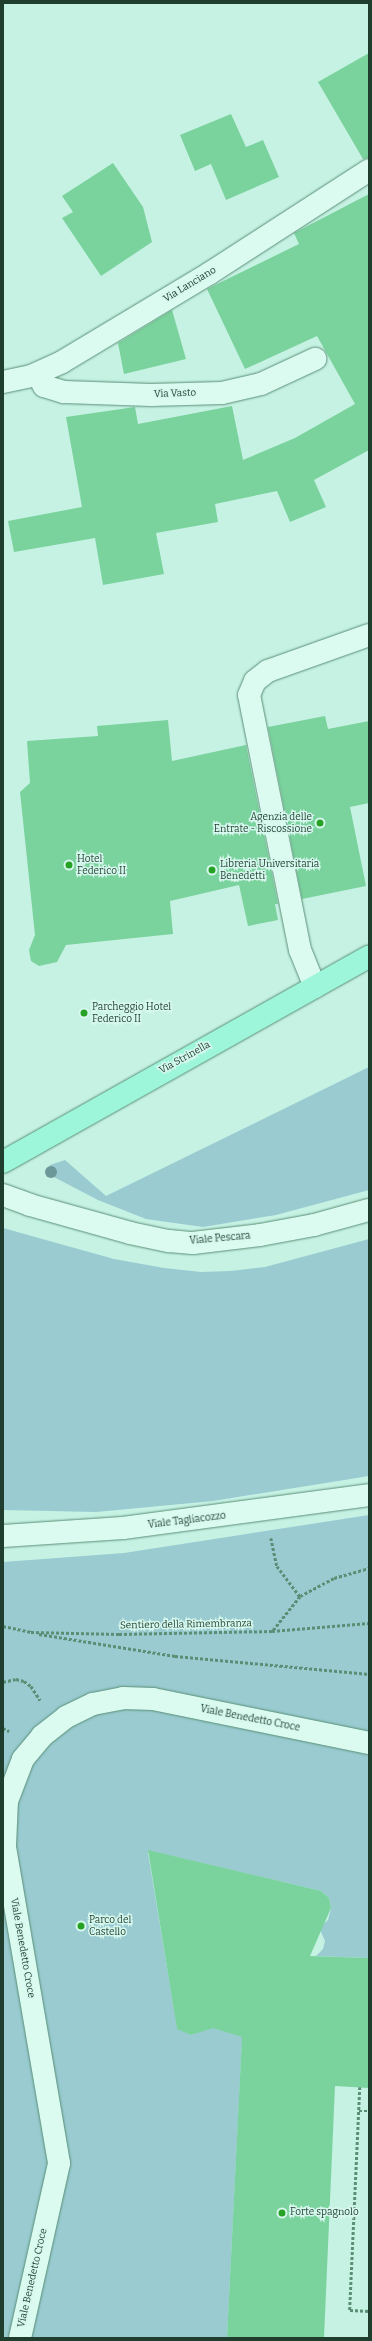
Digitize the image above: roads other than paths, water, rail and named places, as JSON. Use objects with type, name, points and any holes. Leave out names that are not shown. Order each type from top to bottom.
[{"type":"main road","name":"Via Strinella","points":[[3,1162],[369,956]]},
{"type":"street","name":"Via Lanciano","points":[[3,382],[37,374],[62,362],[210,273],[369,170]]},
{"type":"street","name":"Via Vasto","points":[[37,374],[44,386],[64,392],[151,395],[222,392],[261,384],[315,359]]},
{"type":"street","points":[[315,987],[300,950],[250,695],[255,681],[268,671],[369,635]]},
{"type":"street","name":"Viale Pescara","points":[[3,1195],[30,1205],[130,1233],[169,1241],[193,1243],[260,1235],[314,1225],[369,1210]]},
{"type":"street","name":"Viale Tagliacozzo","points":[[3,1536],[123,1528],[369,1495]]},
{"type":"street","name":"Viale Benedetto Croce","points":[[20,2338],[59,2163],[5,1846],[7,1801],[23,1760],[42,1736],[66,1717],[93,1704],[123,1698],[153,1699],[369,1743]]},
{"type":"place","name":"Agenzia delle Entrate - Riscossione","points":[[320,823]]},
{"type":"place","name":"Hotel Federico II","points":[[69,865]]},
{"type":"place","name":"Libreria Universitaria Benedetti","points":[[212,870]]},
{"type":"place","name":"Parcheggio Hotel Federico II","points":[[84,1013]]},
{"type":"place","name":"Parco del Castello","points":[[81,1926]]},
{"type":"place","name":"Forte spagnolo","points":[[282,2213]]}]
